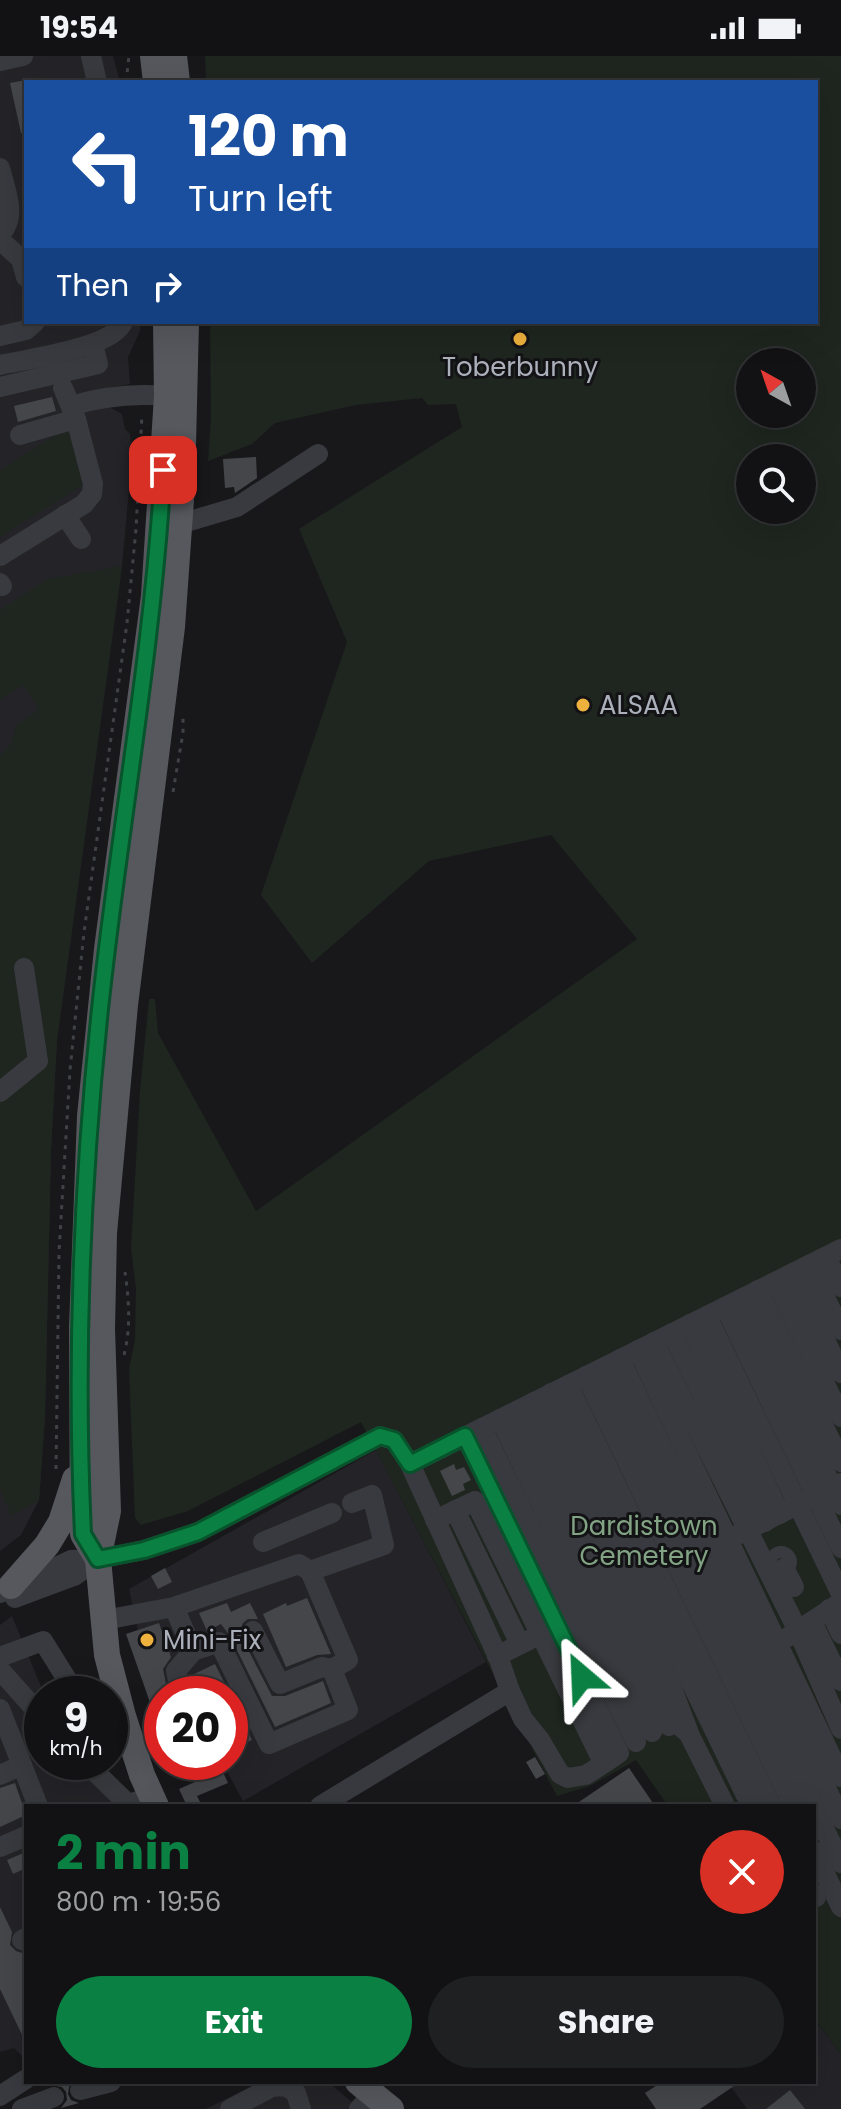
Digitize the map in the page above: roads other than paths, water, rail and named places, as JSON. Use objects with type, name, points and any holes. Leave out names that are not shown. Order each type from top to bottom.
[{"type":"main road","points":[[153,56],[156,80]]},
{"type":"main road","points":[[174,56],[177,80]]},
{"type":"main road","points":[[98,1559],[83,1534],[81,1461],[84,1236],[90,1116],[107,949],[154,596],[167,396],[166,324]]},
{"type":"main road","points":[[154,1801],[123,1716],[107,1655],[98,1559],[108,1511],[102,1329],[104,1233],[125,1005],[172,627],[186,402],[186,324]]},
{"type":"main road","points":[[4,1594],[47,1545],[61,1522],[81,1461]]},
{"type":"street","points":[[0,61],[23,56]]},
{"type":"street","points":[[91,56],[97,80]]},
{"type":"street","points":[[0,168],[10,213],[6,229],[0,237],[21,259],[24,270]]},
{"type":"street","points":[[0,336],[26,330],[33,324]]},
{"type":"street","points":[[0,365],[93,344],[118,332],[122,324]]},
{"type":"street","points":[[0,387],[98,364],[93,344]]},
{"type":"street","points":[[20,435],[70,404],[143,393],[167,396]]},
{"type":"street","points":[[0,556],[84,504],[93,489],[70,404]]},
{"type":"street","points":[[180,524],[237,507],[318,454]]},
{"type":"street","points":[[65,515],[81,539]]},
{"type":"street","points":[[0,1092],[38,1061],[24,968]]},
{"type":"street","points":[[410,1464],[655,1342],[841,1287]]},
{"type":"street","points":[[655,1342],[841,1330]]},
{"type":"street","points":[[655,1342],[841,1373]]},
{"type":"street","points":[[655,1342],[841,1417]]},
{"type":"street","points":[[655,1342],[841,1462]]},
{"type":"street","points":[[655,1342],[705,1553],[739,1672],[771,1804]]},
{"type":"street","points":[[655,1342],[705,1553],[739,1672],[792,1804]]},
{"type":"street","points":[[655,1342],[705,1553],[739,1672],[751,1804]]},
{"type":"street","points":[[644,1738],[705,1553],[655,1342]]},
{"type":"street","points":[[644,1738],[705,1553],[655,1342]]},
{"type":"street","points":[[655,1342],[705,1553],[599,1754],[680,1727],[690,1736],[724,1804]]},
{"type":"street","points":[[655,1342],[705,1553]]},
{"type":"street","points":[[655,1342],[705,1553]]},
{"type":"street","points":[[655,1342],[705,1553]]},
{"type":"street","points":[[4,1594],[71,1560],[98,1559],[144,1550],[198,1532],[380,1436],[394,1440],[410,1464],[523,1719],[560,1774],[568,1778],[586,1775],[644,1738],[837,1602]]},
{"type":"street","points":[[104,1620],[174,1607],[384,1545],[372,1495],[352,1503]]},
{"type":"street","points":[[435,1520],[475,1501],[705,1553],[781,1563]]},
{"type":"street","points":[[455,1510],[520,1644]]},
{"type":"street","points":[[263,1542],[332,1513]]},
{"type":"street","points":[[253,1631],[280,1684],[322,1667],[332,1669],[348,1660],[286,1532]]},
{"type":"street","points":[[497,1656],[705,1553],[841,1548]]},
{"type":"street","points":[[705,1553],[837,1602]]},
{"type":"street","points":[[781,1563],[794,1587]]},
{"type":"street","points":[[781,1563],[841,1729]]},
{"type":"street","points":[[837,1602],[841,1634]]},
{"type":"street","points":[[174,1607],[193,1651]]},
{"type":"street","points":[[805,1626],[841,1681]]},
{"type":"street","points":[[0,1657],[43,1641],[65,1676]]},
{"type":"street","points":[[177,1676],[176,1671],[193,1651],[219,1642],[269,1744],[348,1710],[332,1669]]},
{"type":"street","points":[[0,1670],[24,1697]]},
{"type":"street","points":[[739,1672],[841,1777]]},
{"type":"street","points":[[739,1672],[811,1804]]},
{"type":"street","points":[[739,1672],[841,1819]]},
{"type":"street","points":[[323,1804],[510,1691]]},
{"type":"street","points":[[0,1709],[37,1804]]},
{"type":"street","points":[[0,1775],[22,1765]]},
{"type":"street","points":[[103,1780],[128,1804],[154,1801]]},
{"type":"street","points":[[816,1813],[841,1863]]},
{"type":"street","points":[[0,1847],[24,1837]]},
{"type":"street","points":[[816,1860],[823,1892],[841,1907]]},
{"type":"street","points":[[0,2096],[24,2080]]},
{"type":"street","points":[[80,2090],[103,2084]]},
{"type":"street","points":[[230,2109],[272,2087],[286,2086],[296,2093],[301,2109]]},
{"type":"street","points":[[22,2109],[54,2097]]},
{"type":"place","name":"Toberbunny","points":[[520,339]]},
{"type":"place","name":"ALSAA","points":[[583,705]]},
{"type":"place","name":"Mini-Fix","points":[[147,1640]]},
{"type":"park label","name":"Dardistown Cemetery","points":[[644,1541]]}]
